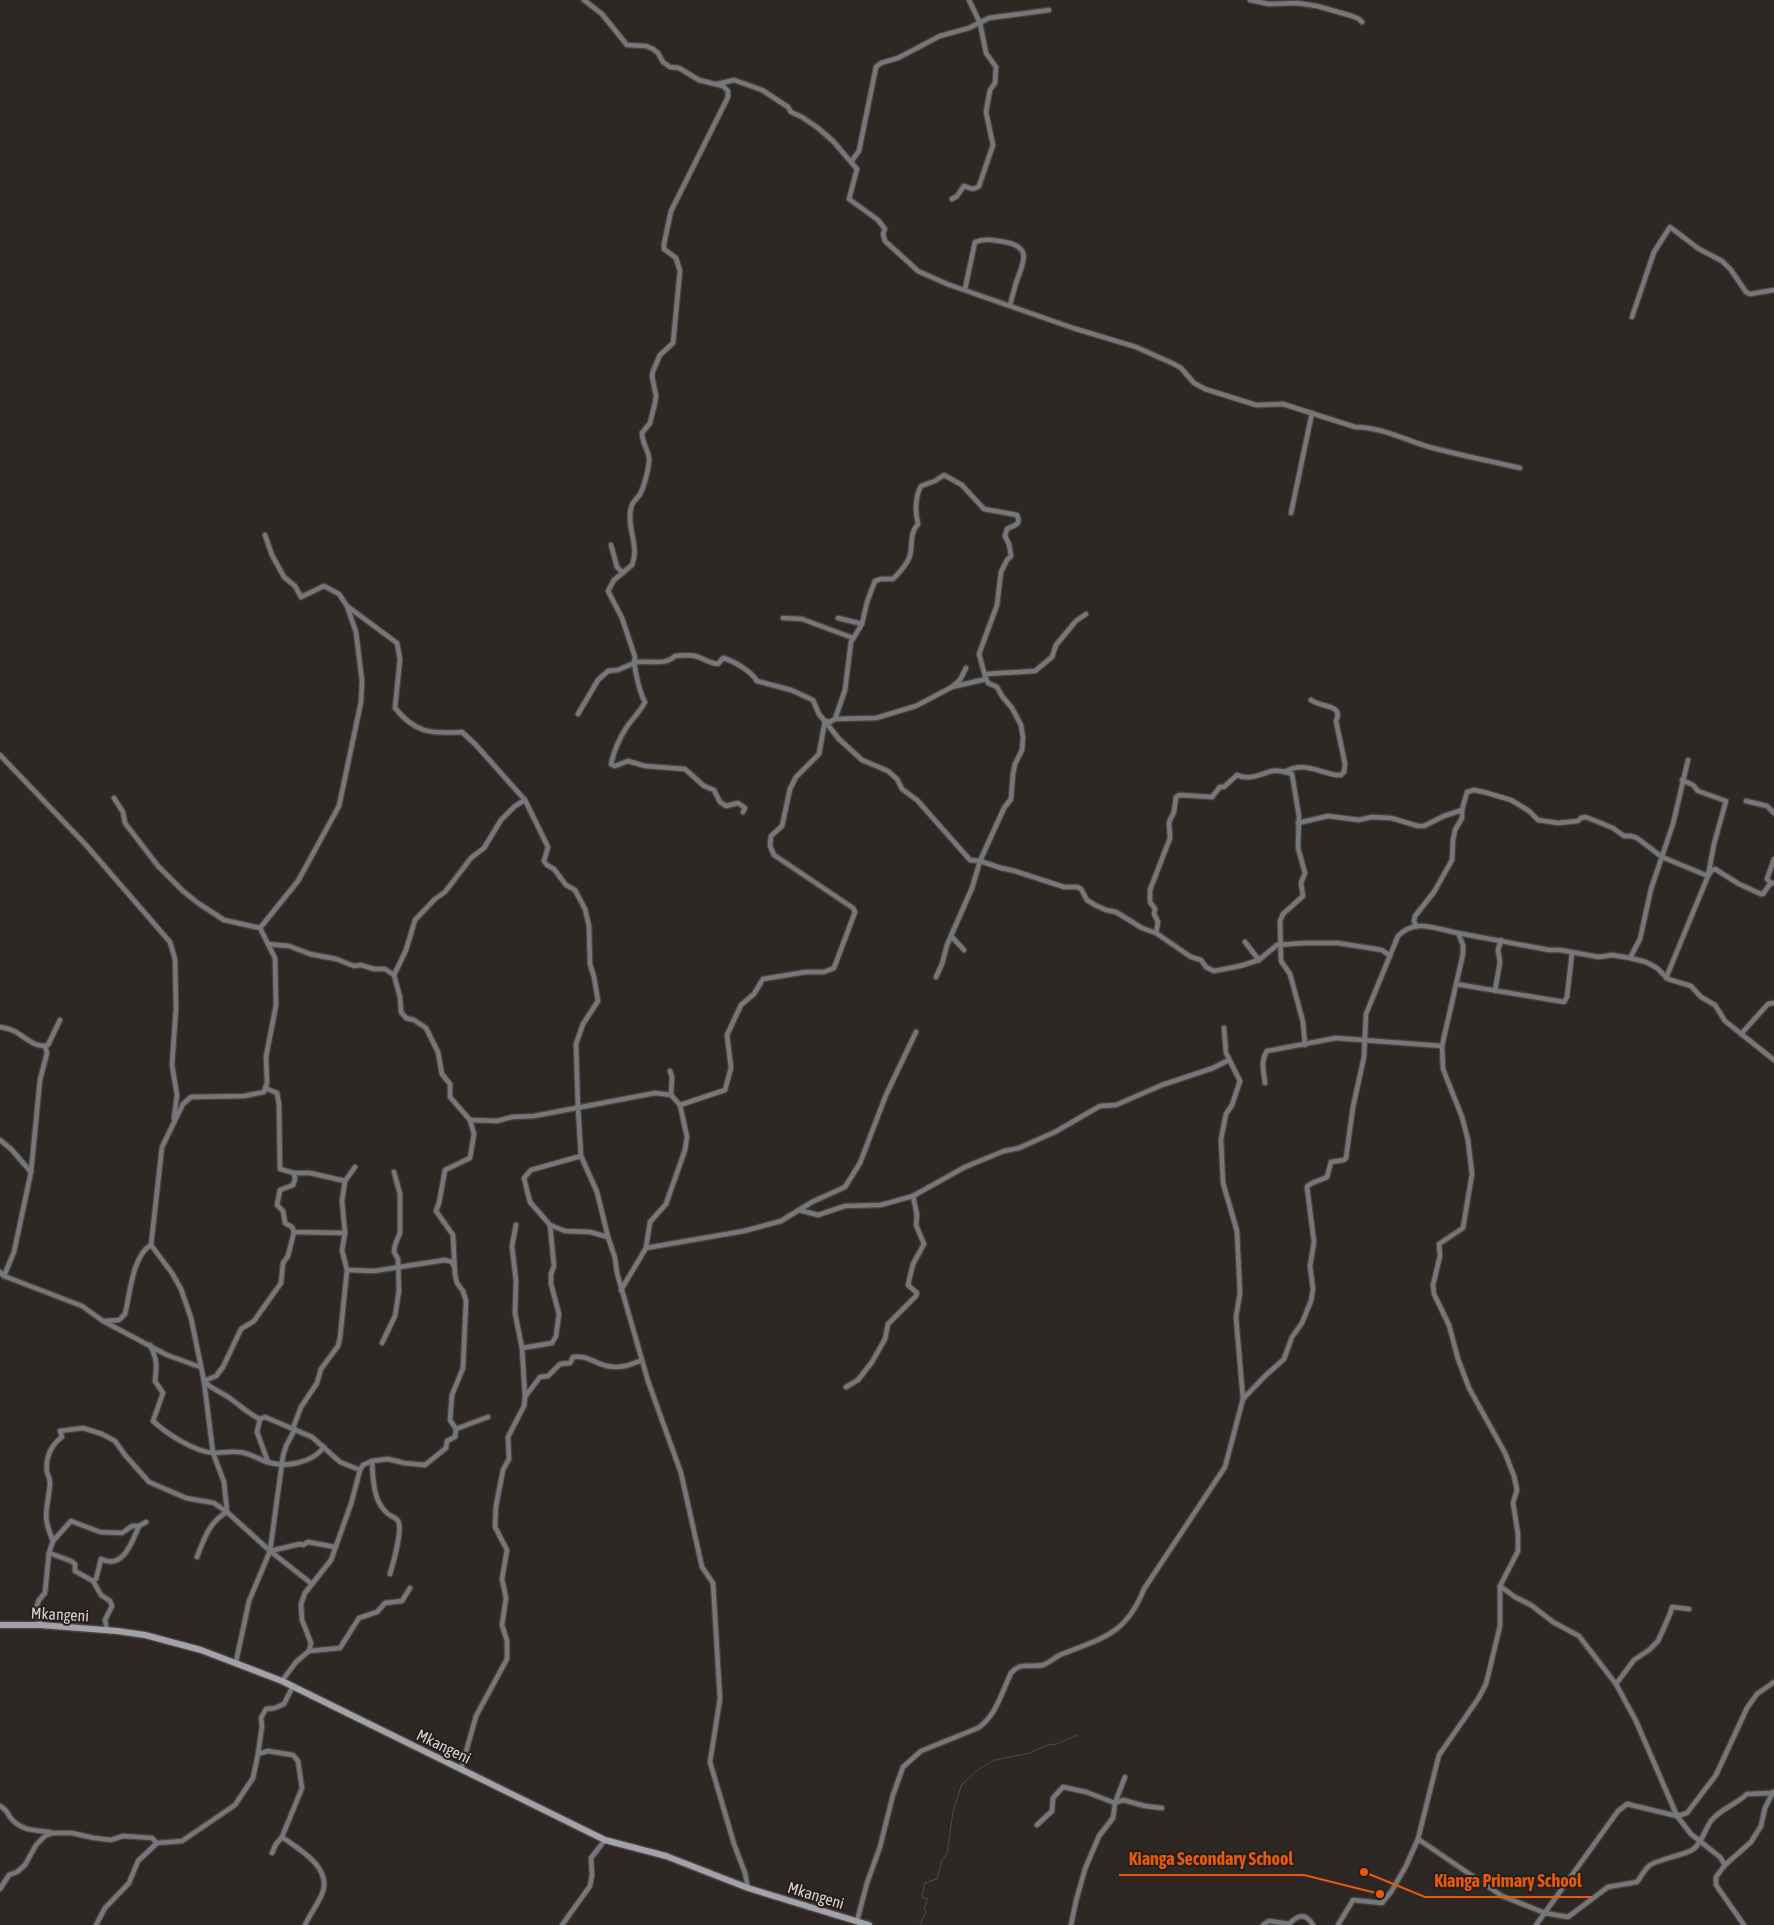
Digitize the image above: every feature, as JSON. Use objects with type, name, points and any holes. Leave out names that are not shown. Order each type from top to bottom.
[{"type":"street","points":[[584,0],[602,14],[627,45],[646,46],[653,49],[658,53],[663,62],[670,66],[679,68],[699,80],[723,86],[728,91],[728,97],[671,211],[664,244],[664,248],[676,258],[680,271],[673,343],[660,355],[652,371],[656,396],[655,403],[650,423],[642,433],[642,441],[649,459],[642,491],[631,508],[630,518],[635,551],[634,562],[611,583],[608,591],[622,618],[636,657],[634,663],[638,678],[638,689],[645,702],[616,745],[611,764],[615,766],[628,761],[645,766],[684,769],[704,786],[714,790],[720,802],[726,806],[738,803],[745,808],[743,812]]},
{"type":"street","points":[[952,199],[957,196],[964,186],[976,189],[979,186],[992,145],[986,112],[990,90],[994,83],[996,67],[986,54],[980,23],[969,0]]},
{"type":"street","points":[[1250,0],[1269,4],[1297,3],[1317,6],[1359,18],[1362,22]]},
{"type":"street","points":[[851,162],[859,150],[876,67],[881,63],[898,58],[940,36],[969,28],[989,18],[1049,10]]},
{"type":"street","points":[[717,84],[734,80],[762,90],[788,107],[791,112],[818,128],[857,169],[849,200],[878,220],[885,229],[883,234],[885,241],[918,271],[947,284],[1073,328],[1136,347],[1181,368],[1194,383],[1205,388],[1256,404],[1283,404],[1355,427],[1367,427],[1378,430],[1429,447],[1520,468]]},
{"type":"street","points":[[1632,317],[1654,252],[1670,227],[1699,249],[1722,261],[1731,270],[1746,292],[1750,294],[1774,290]]},
{"type":"street","points":[[965,289],[975,242],[987,238],[1016,244],[1024,254],[1024,263],[1010,305]]},
{"type":"street","points":[[1291,513],[1312,413]]},
{"type":"street","points":[[835,719],[845,690],[852,638],[858,634],[875,581],[893,579],[899,573],[910,554],[914,528],[918,524],[916,514],[918,505],[917,495],[921,486],[935,481],[944,475],[962,485],[984,509],[1017,515],[1019,518],[1018,524],[1015,527],[1006,529],[1004,536],[1009,544],[1011,556],[1001,572],[997,605],[979,654],[988,683],[997,687],[1021,725],[1022,750],[1015,764],[1011,798],[1004,808],[980,861],[972,888],[947,945],[936,976]]},
{"type":"street","points":[[260,928],[298,881],[339,806],[361,702],[362,681],[356,632],[347,606],[339,594],[324,586],[301,597],[295,586],[284,577],[272,555],[265,535]]},
{"type":"street","points":[[611,545],[617,567],[623,572]]},
{"type":"street","points":[[347,606],[397,643],[400,659],[394,708],[410,724],[437,733],[464,732],[525,800],[548,847],[544,861],[547,865],[554,868],[566,885],[575,890],[585,909],[590,964],[598,1001],[583,1024],[576,1044],[581,1156],[597,1192],[615,1258],[621,1290],[642,1360],[681,1473],[702,1567],[713,1582],[720,1699],[710,1762],[734,1844],[746,1873],[748,1888]]},
{"type":"street","points":[[825,721],[876,718],[916,706],[952,687],[986,677],[1035,670],[1052,657],[1056,645],[1076,621],[1086,614]]},
{"type":"street","points":[[783,618],[790,620],[793,618],[802,619],[852,638]]},
{"type":"street","points":[[838,618],[862,624]]},
{"type":"street","points":[[578,714],[598,680],[608,670],[618,670],[634,663],[646,661],[662,662],[675,656],[689,655],[714,664],[718,664],[723,658],[726,658],[754,676],[757,681],[791,690],[813,700],[819,714],[857,756],[888,771],[897,779],[902,789],[917,800],[970,860],[980,861],[1064,886],[1077,887],[1081,889],[1087,900],[1095,905],[1116,912],[1142,928],[1156,933],[1190,957],[1201,960],[1206,967],[1214,971],[1259,960],[1280,944],[1338,943],[1382,950],[1390,956]]},
{"type":"street","points":[[952,687],[960,680],[966,668]]},
{"type":"street","points":[[1285,772],[1291,768],[1304,766],[1336,775],[1341,775],[1344,772],[1345,764],[1336,721],[1338,712],[1336,709],[1317,704],[1311,700]]},
{"type":"street","points":[[680,1105],[725,1090],[731,1068],[727,1035],[742,1006],[754,994],[763,979],[824,972],[834,968],[847,936],[850,922],[855,912],[853,908],[774,855],[770,846],[771,836],[782,826],[790,789],[796,777],[818,754],[825,721]]},
{"type":"street","points":[[0,755],[86,845],[170,942],[176,959],[176,1008],[172,1066],[177,1095],[173,1124]]},
{"type":"street","points":[[1630,958],[1640,939],[1651,889],[1673,824],[1688,760]]},
{"type":"street","points":[[1156,933],[1158,922],[1150,902],[1150,890],[1170,838],[1169,822],[1174,812],[1176,797],[1180,795],[1212,797],[1220,787],[1224,788],[1237,775],[1241,778],[1259,776],[1273,771],[1292,774],[1298,823],[1299,853],[1305,873],[1301,883],[1302,896],[1283,914],[1280,921],[1280,944],[1281,961],[1290,974],[1303,1022],[1304,1045]]},
{"type":"street","points":[[1682,780],[1693,785],[1698,790],[1726,801],[1714,844],[1708,876]]},
{"type":"street","points":[[1416,925],[1414,921],[1415,916],[1434,892],[1452,860],[1455,830],[1462,818],[1462,810],[1467,792],[1474,790],[1511,800],[1529,811],[1538,820],[1558,823],[1578,821],[1586,817],[1613,828],[1624,836],[1637,838],[1662,857],[1708,876]]},
{"type":"street","points":[[114,798],[123,812],[125,822],[158,866],[183,891],[224,920],[260,928]]},
{"type":"street","points":[[282,1681],[296,1662],[309,1651],[312,1642],[302,1620],[301,1604],[305,1593],[330,1560],[360,1470],[364,1465],[372,1461],[388,1459],[404,1464],[425,1464],[446,1448],[447,1441],[455,1437],[456,1429],[450,1420],[452,1395],[455,1384],[462,1374],[464,1363],[466,1301],[463,1291],[457,1282],[454,1267],[453,1235],[436,1211],[444,1170],[470,1158],[474,1134],[470,1120],[450,1097],[450,1084],[442,1074],[438,1052],[426,1028],[414,1020],[406,1018],[401,1012],[400,997],[394,975],[406,950],[415,920],[435,899],[445,892],[471,858],[484,848],[501,820],[515,806],[525,800]]},
{"type":"street","points":[[1746,801],[1767,806],[1774,813]]},
{"type":"street","points":[[1298,823],[1328,816],[1359,820],[1372,817],[1391,818],[1424,826],[1462,810]]},
{"type":"street","points":[[1666,978],[1711,871],[1715,870],[1763,894],[1773,883],[1767,879],[1774,858]]},
{"type":"street","points":[[1243,1400],[1284,1359],[1292,1337],[1302,1324],[1311,1301],[1313,1289],[1310,1266],[1314,1242],[1307,1187],[1311,1183],[1327,1177],[1331,1162],[1346,1158],[1353,1107],[1364,1057],[1363,1041],[1366,1014],[1398,936],[1405,928],[1416,925],[1572,953],[1599,957],[1612,955],[1646,962],[1656,968],[1666,978],[1691,986],[1701,997],[1715,1005],[1725,1021],[1774,1060]]},
{"type":"street","points":[[227,1512],[224,1482],[213,1453],[204,1381],[191,1318],[180,1288],[172,1273],[151,1245],[162,1147],[183,1104],[191,1097],[244,1096],[264,1092],[267,1083],[266,1057],[276,1005],[276,958],[260,928]]},
{"type":"street","points":[[1338,1925],[1354,1900],[1382,1903],[1391,1892],[1418,1839],[1439,1755],[1478,1699],[1486,1684],[1500,1626],[1500,1586],[1518,1551],[1518,1534],[1513,1503],[1517,1490],[1514,1476],[1504,1453],[1469,1388],[1458,1359],[1449,1325],[1434,1294],[1433,1285],[1440,1256],[1439,1244],[1463,1228],[1472,1174],[1468,1140],[1462,1117],[1443,1070],[1442,1046],[1463,954],[1463,945],[1458,933]]},
{"type":"street","points":[[952,937],[964,950]]},
{"type":"street","points":[[1495,990],[1500,962],[1498,950],[1501,940]]},
{"type":"street","points":[[1245,942],[1259,960]]},
{"type":"street","points":[[268,944],[289,946],[310,954],[336,958],[354,966],[361,965],[374,969],[385,969],[394,975]]},
{"type":"street","points":[[1456,984],[1564,1002],[1567,997],[1572,953]]},
{"type":"street","points":[[1741,1034],[1768,1004],[1774,1003]]},
{"type":"street","points":[[0,1027],[18,1033],[39,1046],[45,1046],[53,1038],[60,1020]]},
{"type":"street","points":[[856,1921],[866,1883],[880,1847],[893,1795],[903,1767],[921,1750],[983,1725],[990,1718],[1011,1673],[1016,1668],[1026,1665],[1043,1665],[1058,1656],[1103,1638],[1122,1626],[1137,1608],[1144,1589],[1225,1467],[1243,1400],[1236,1317],[1240,1294],[1237,1231],[1223,1184],[1221,1139],[1226,1114],[1232,1105],[1240,1081],[1229,1060],[1224,1045],[1224,1028]]},
{"type":"street","points":[[646,1248],[744,1231],[781,1221],[845,1187],[860,1163],[886,1095],[916,1032]]},
{"type":"street","points":[[1265,1083],[1262,1067],[1268,1051],[1336,1038],[1442,1046]]},
{"type":"street","points":[[45,1046],[47,1054],[40,1080],[31,1172],[14,1252],[2,1274],[82,1306],[103,1321],[167,1355],[200,1367]]},
{"type":"street","points":[[799,1210],[818,1215],[845,1206],[881,1205],[913,1196],[965,1166],[1004,1151],[1019,1148],[1055,1132],[1100,1106],[1116,1105],[1162,1085],[1213,1068],[1229,1060]]},
{"type":"street","points":[[670,1070],[672,1077],[670,1095]]},
{"type":"street","points":[[265,1088],[277,1093],[279,1104],[280,1169],[294,1173],[310,1173],[345,1181]]},
{"type":"street","points":[[470,1120],[497,1120],[534,1116],[655,1093],[670,1095],[680,1105],[687,1137],[685,1150],[666,1204],[650,1222],[646,1248],[621,1290]]},
{"type":"street","points":[[0,1140],[11,1149],[31,1172]]},
{"type":"street","points":[[581,1156],[531,1170],[524,1178],[530,1202],[550,1225],[565,1231],[590,1232],[608,1237]]},
{"type":"street","points":[[236,1662],[249,1601],[270,1551],[286,1446],[301,1407],[317,1383],[321,1369],[338,1346],[347,1270],[342,1250],[345,1233],[342,1201],[345,1181],[355,1167]]},
{"type":"street","points":[[382,1343],[395,1316],[400,1291],[398,1267],[394,1252],[400,1234],[400,1194],[394,1172]]},
{"type":"street","points":[[204,1381],[216,1376],[223,1367],[241,1329],[254,1321],[281,1283],[282,1263],[288,1256],[294,1232],[292,1227],[284,1221],[283,1211],[277,1205],[280,1190],[293,1185],[294,1173]]},
{"type":"street","points":[[846,1387],[858,1380],[872,1362],[885,1339],[888,1324],[916,1296],[917,1293],[908,1285],[913,1264],[924,1244],[916,1225],[917,1215],[913,1196]]},
{"type":"street","points":[[461,1770],[476,1716],[507,1659],[507,1640],[502,1625],[506,1598],[502,1574],[507,1550],[496,1527],[496,1506],[503,1470],[510,1459],[508,1437],[524,1406],[525,1397],[522,1348],[515,1313],[516,1281],[512,1246],[516,1225]]},
{"type":"street","points":[[522,1348],[552,1343],[556,1336],[559,1314],[552,1284],[551,1274],[554,1266],[550,1225]]},
{"type":"street","points":[[294,1232],[345,1233]]},
{"type":"street","points":[[103,1321],[119,1320],[125,1314],[136,1268],[146,1247],[151,1245]]},
{"type":"street","points":[[347,1270],[374,1271],[445,1260],[452,1262],[454,1267]]},
{"type":"street","points":[[150,1345],[156,1357],[157,1370],[155,1382],[163,1393],[153,1421],[163,1431],[188,1445],[213,1453],[239,1452],[268,1462],[283,1464],[310,1460],[324,1447]]},
{"type":"street","points":[[525,1397],[540,1378],[548,1376],[560,1364],[570,1363],[573,1357],[582,1356],[606,1366],[622,1367],[642,1360]]},
{"type":"street","points":[[204,1381],[211,1388],[234,1400],[246,1413],[260,1420]]},
{"type":"street","points":[[268,1462],[257,1432],[260,1420],[265,1416],[312,1437],[340,1462],[360,1470]]},
{"type":"street","points":[[456,1429],[488,1417]]},
{"type":"street","points":[[53,1541],[46,1525],[45,1511],[50,1480],[47,1472],[48,1454],[62,1437],[60,1431],[83,1428],[102,1434],[115,1441],[149,1482],[186,1498],[214,1503],[312,1584]]},
{"type":"street","points":[[372,1461],[378,1502],[399,1524],[399,1538],[390,1574]]},
{"type":"street","points":[[197,1557],[210,1527],[218,1517],[227,1512]]},
{"type":"street","points":[[41,1626],[36,1608],[39,1600],[45,1593],[49,1553],[53,1541],[70,1521],[100,1532],[122,1533],[132,1526],[138,1526],[146,1522]]},
{"type":"street","points":[[93,1581],[96,1579],[101,1559],[108,1563],[114,1562],[128,1551],[138,1526]]},
{"type":"street","points":[[270,1551],[300,1544],[303,1545],[308,1542],[335,1547]]},
{"type":"street","points":[[49,1553],[71,1560],[75,1564],[75,1571],[93,1581],[101,1595],[110,1601],[112,1606],[105,1620],[107,1630]]},
{"type":"street","points":[[1500,1586],[1515,1597],[1531,1605],[1553,1622],[1579,1636],[1616,1684],[1638,1725],[1677,1816],[1699,1841],[1720,1857],[1725,1865]]},
{"type":"street","points":[[309,1651],[340,1648],[359,1618],[377,1612],[384,1603],[402,1601],[410,1588]]},
{"type":"street","points":[[1616,1684],[1634,1660],[1658,1641],[1672,1607],[1689,1609]]},
{"type":"street","name":"Mkangeni","points":[[0,1625],[107,1630],[145,1635],[174,1642],[236,1662],[293,1686],[605,1840],[666,1856],[748,1888],[869,1925]]},
{"type":"street","points":[[1536,1925],[1570,1875],[1622,1807],[1627,1804],[1677,1816],[1687,1813],[1716,1774],[1747,1708],[1762,1689],[1774,1682]]},
{"type":"street","points":[[96,1925],[105,1908],[129,1883],[138,1861],[157,1843],[182,1840],[235,1805],[253,1778],[262,1726],[261,1718],[266,1708],[275,1708],[284,1704],[293,1686]]},
{"type":"street","points":[[258,1754],[274,1751],[293,1755],[298,1761],[302,1788],[282,1837],[272,1853]]},
{"type":"street","points":[[1071,1925],[1085,1870],[1100,1836],[1113,1818],[1115,1803],[1125,1777]]},
{"type":"street","points":[[1037,1825],[1052,1810],[1053,1798],[1063,1787],[1086,1792],[1115,1803],[1123,1800],[1162,1808]]},
{"type":"street","points":[[1418,1839],[1502,1896],[1545,1913],[1568,1917],[1608,1887],[1637,1882],[1650,1864],[1673,1858],[1694,1849],[1712,1819],[1747,1794],[1773,1792]]},
{"type":"street","points":[[1742,1924],[1716,1885],[1716,1877],[1725,1865],[1751,1842],[1756,1835],[1761,1826],[1765,1808],[1773,1792]]},
{"type":"street","points":[[0,1806],[5,1808],[18,1826],[40,1832],[72,1833],[111,1840],[123,1836],[152,1838],[157,1843]]},
{"type":"street","points":[[0,1889],[9,1875],[17,1872],[25,1865],[36,1845],[45,1836],[52,1833]]},
{"type":"street","points":[[282,1837],[311,1859],[322,1871],[323,1893],[305,1925]]},
{"type":"street","points":[[562,1925],[590,1886],[592,1875],[591,1858],[605,1840]]},
{"type":"street","points":[[1262,1925],[1269,1921],[1289,1924],[1297,1916],[1302,1915],[1310,1920],[1313,1925]]},
{"type":"waterway","points":[[920,1925],[926,1912],[924,1908],[928,1899],[922,1897],[925,1883],[937,1879],[942,1860],[947,1854],[953,1811],[962,1784],[979,1769],[994,1760],[1030,1753],[1047,1745],[1056,1744],[1078,1735]]},
{"type":"place","name":"Kianga Primary School","points":[[1364,1872]]},
{"type":"place","name":"Kianga Secondary School","points":[[1380,1894]]}]
